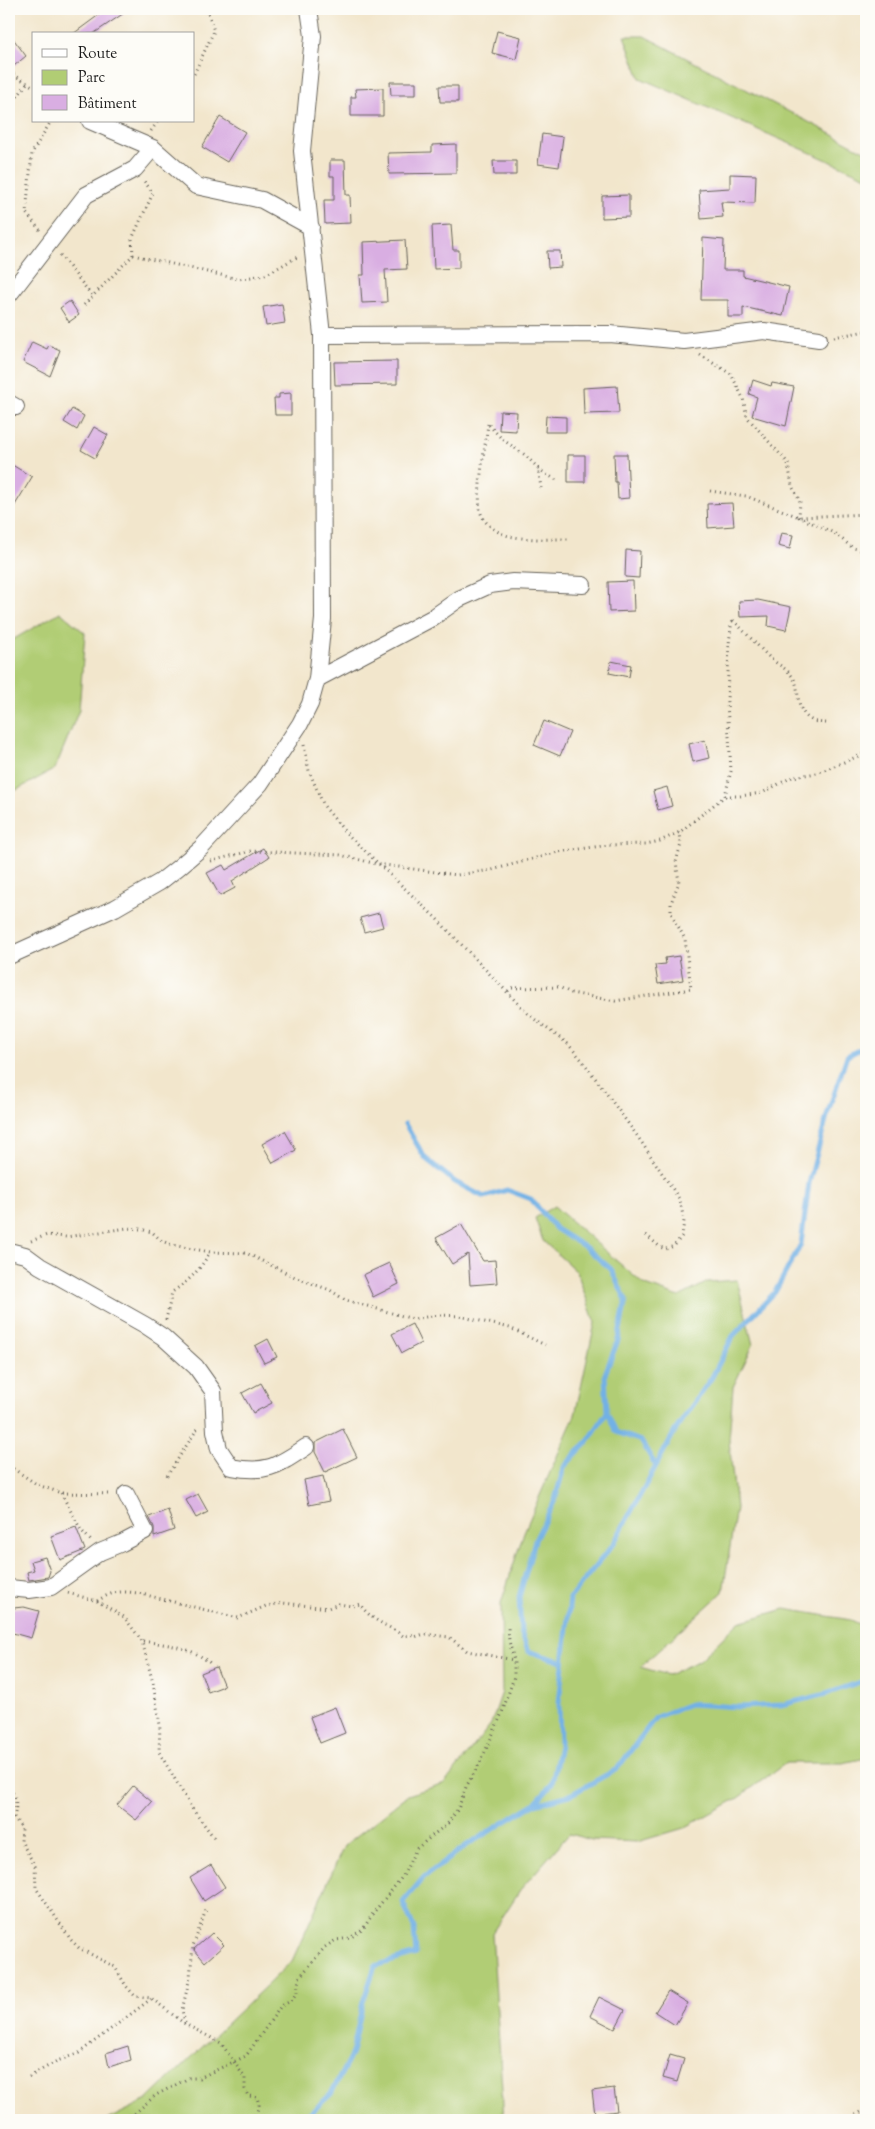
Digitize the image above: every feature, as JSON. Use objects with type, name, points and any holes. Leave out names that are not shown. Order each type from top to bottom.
[{"type":"street","points":[[9,956],[114,908],[160,882],[179,867],[201,848],[260,784],[300,724],[310,704],[316,679],[323,619],[322,335],[302,151],[313,36],[309,9]]},
{"type":"street","points":[[92,122],[153,148],[196,186],[262,200],[311,227]]},
{"type":"street","points":[[9,295],[86,195],[135,169],[153,148]]},
{"type":"street","points":[[322,335],[610,334],[684,342],[764,331],[819,340]]},
{"type":"street","points":[[316,679],[432,618],[459,599],[490,585],[513,582],[583,585]]},
{"type":"street","points":[[10,1251],[25,1255],[40,1266],[144,1324],[163,1337],[196,1368],[213,1391],[215,1432],[219,1449],[232,1467],[264,1470],[283,1462],[306,1447]]},
{"type":"street","points":[[9,1588],[29,1590],[51,1587],[100,1552],[145,1531],[126,1494]]},
{"type":"path","points":[[195,72],[214,31],[207,9]]},
{"type":"path","points":[[9,72],[32,87]]},
{"type":"path","points":[[9,109],[27,84]]},
{"type":"path","points":[[50,122],[32,153],[26,213],[93,297]]},
{"type":"path","points":[[84,305],[133,256],[132,240],[153,193],[135,169]]},
{"type":"path","points":[[133,256],[238,279],[266,275],[313,248]]},
{"type":"path","points":[[819,340],[866,331]]},
{"type":"path","points":[[684,342],[707,360],[731,374],[743,398],[748,417],[788,463],[792,486],[800,501],[799,517]]},
{"type":"path","points":[[558,481],[538,468],[525,455],[502,439],[488,424],[480,489],[480,510],[491,528],[500,534],[514,538],[569,539]]},
{"type":"path","points":[[538,468],[541,488]]},
{"type":"path","points":[[710,491],[746,496],[834,533],[853,548],[866,551]]},
{"type":"path","points":[[799,517],[866,514]]},
{"type":"path","points":[[204,862],[251,851],[340,855],[378,864],[457,875],[492,870],[558,852],[609,845],[646,844],[660,841],[680,832],[725,796],[731,771],[727,702],[732,619],[772,659],[792,675],[797,686],[797,698],[800,707],[808,718],[820,724],[828,723]]},
{"type":"path","points":[[300,724],[309,771],[324,806],[345,832],[430,912],[508,991],[529,1016],[568,1044],[582,1060],[638,1137],[680,1200],[684,1221],[682,1236],[674,1246],[666,1249],[660,1247],[646,1236]]},
{"type":"path","points":[[725,796],[762,793],[792,778],[817,773],[866,753]]},
{"type":"path","points":[[508,991],[512,988],[559,987],[571,993],[615,1001],[691,989],[684,939],[671,914],[671,903],[679,882],[676,862],[681,844],[680,832]]},
{"type":"path","points":[[10,1251],[47,1235],[81,1236],[127,1228],[152,1232],[162,1241],[172,1245],[210,1252],[246,1253],[297,1278],[330,1290],[345,1300],[413,1319],[459,1316],[510,1328],[545,1345]]},
{"type":"path","points":[[163,1337],[172,1292],[189,1281],[201,1268],[210,1252]]},
{"type":"path","points":[[167,1476],[200,1425]]},
{"type":"path","points":[[9,1466],[38,1484],[61,1493],[126,1494]]},
{"type":"path","points":[[61,1493],[81,1530],[100,1552]]},
{"type":"path","points":[[51,1587],[97,1601],[124,1618],[142,1641],[153,1683],[160,1725],[159,1752],[193,1810],[216,1840]]},
{"type":"path","points":[[97,1601],[111,1592],[138,1593],[238,1618],[266,1606],[283,1603],[328,1608],[339,1604],[352,1606],[360,1604],[367,1615],[393,1628],[403,1636],[410,1635],[415,1638],[424,1634],[449,1637],[468,1651],[514,1660]]},
{"type":"path","points":[[127,2120],[156,2095],[189,2078],[199,2078],[246,2056],[281,2006],[291,2001],[297,1992],[299,1978],[325,1947],[336,1940],[350,1938],[363,1929],[403,1876],[416,1849],[448,1823],[458,1810],[466,1787],[481,1761],[502,1713],[514,1676],[514,1660],[509,1641],[508,1627]]},
{"type":"path","points":[[142,1641],[184,1648],[200,1655],[210,1663]]},
{"type":"path","points":[[9,1788],[12,1791],[17,1807],[14,1816],[22,1829],[21,1841],[35,1866],[36,1888],[75,1944],[115,1967],[126,1986],[135,1996],[152,1998],[185,2024],[196,2028],[221,2043],[245,2078],[245,2089],[248,2096],[257,2097],[259,2105],[256,2115],[259,2120]]},
{"type":"path","points":[[185,2024],[182,2010],[190,1977],[193,1946],[207,1907]]},
{"type":"path","points":[[29,2077],[57,2061],[79,2053],[152,1998]]},
{"type":"path","points":[[847,2120],[866,2109]]},
{"type":"path","points":[[617,2120],[629,2120]]},
{"type":"green space","points":[[624,36],[644,36],[866,152],[866,177],[640,78]]},
{"type":"green space","points":[[60,612],[85,633],[79,710],[55,769],[9,794],[9,642]]},
{"type":"green space","points":[[554,1206],[643,1284],[679,1297],[708,1282],[737,1280],[753,1345],[733,1387],[729,1440],[736,1508],[723,1592],[640,1667],[668,1675],[700,1660],[739,1622],[785,1609],[851,1620],[866,1627],[866,1758],[843,1763],[786,1763],[738,1798],[684,1828],[637,1842],[592,1840],[569,1834],[520,1890],[492,1933],[504,2120],[107,2120],[147,2100],[292,1961],[344,1846],[408,1795],[445,1783],[491,1724],[502,1692],[501,1603],[524,1532],[575,1415],[595,1323],[577,1272],[543,1241],[535,1218]]},
{"type":"building","points":[[107,9],[130,9],[96,32],[76,32]]},
{"type":"building","points":[[497,31],[521,37],[516,59],[492,53]]},
{"type":"building","points":[[9,33],[26,56],[9,70]]},
{"type":"building","points":[[390,82],[416,82],[416,95],[391,95]]},
{"type":"building","points":[[439,86],[458,86],[458,102],[440,102]]},
{"type":"building","points":[[383,88],[383,116],[351,116],[351,97],[356,97],[355,89]]},
{"type":"building","points":[[220,117],[245,132],[227,162],[202,147]]},
{"type":"building","points":[[542,134],[563,137],[559,167],[538,164]]},
{"type":"building","points":[[456,144],[456,173],[389,174],[388,153],[432,152],[432,145]]},
{"type":"building","points":[[330,160],[345,160],[346,195],[350,195],[351,223],[325,224],[324,200],[334,200],[334,176],[330,176]]},
{"type":"building","points":[[493,161],[516,161],[516,175],[494,175]]},
{"type":"building","points":[[730,174],[756,175],[755,203],[721,202],[723,217],[701,219],[699,190],[730,188]]},
{"type":"building","points":[[629,195],[629,217],[602,218],[602,196]]},
{"type":"building","points":[[451,225],[453,250],[459,250],[459,268],[434,269],[432,226]]},
{"type":"building","points":[[703,238],[724,240],[723,270],[743,270],[743,276],[789,287],[783,316],[743,307],[743,317],[728,317],[728,300],[701,300]]},
{"type":"building","points":[[405,240],[407,269],[385,270],[387,302],[362,303],[360,275],[364,275],[363,242]]},
{"type":"building","points":[[547,251],[560,251],[561,267],[548,268]]},
{"type":"building","points":[[70,301],[79,315],[69,322],[60,308]]},
{"type":"building","points":[[282,304],[285,323],[266,326],[263,307]]},
{"type":"building","points":[[32,342],[47,349],[49,345],[60,350],[50,376],[23,362]]},
{"type":"building","points":[[397,361],[397,384],[335,385],[334,362]]},
{"type":"building","points":[[753,380],[771,386],[772,383],[794,387],[786,426],[752,416],[757,397],[749,394]]},
{"type":"building","points":[[617,386],[619,413],[584,414],[583,388]]},
{"type":"building","points":[[291,393],[291,415],[275,415],[274,398],[279,398],[279,394]]},
{"type":"building","points":[[72,409],[84,416],[77,430],[64,422]]},
{"type":"building","points":[[500,411],[517,412],[516,431],[499,430]]},
{"type":"building","points":[[546,416],[566,417],[566,432],[545,432]]},
{"type":"building","points":[[94,427],[108,435],[95,458],[81,450]]},
{"type":"building","points":[[614,454],[627,454],[629,498],[618,499]]},
{"type":"building","points":[[568,455],[585,455],[585,482],[568,482]]},
{"type":"building","points":[[9,463],[32,477],[9,515]]},
{"type":"building","points":[[732,503],[734,526],[708,528],[707,504]]},
{"type":"building","points":[[781,533],[793,535],[790,549],[778,546]]},
{"type":"building","points":[[626,550],[640,551],[639,578],[625,577]]},
{"type":"building","points":[[633,581],[634,611],[609,612],[608,582]]},
{"type":"building","points":[[758,600],[791,607],[786,630],[768,626],[769,616],[740,617],[739,601]]},
{"type":"building","points":[[611,661],[631,665],[629,677],[609,673]]},
{"type":"building","points":[[544,721],[570,732],[560,756],[534,745]]},
{"type":"building","points":[[705,740],[709,758],[693,762],[689,744]]},
{"type":"building","points":[[667,787],[672,806],[658,810],[653,791]]},
{"type":"building","points":[[263,848],[269,857],[232,881],[235,888],[220,896],[207,873],[223,865],[226,870]]},
{"type":"building","points":[[379,913],[383,927],[364,932],[360,918]]},
{"type":"building","points":[[679,956],[683,980],[658,984],[655,965],[666,964],[665,958]]},
{"type":"building","points":[[285,1131],[296,1150],[273,1163],[262,1144]]},
{"type":"building","points":[[461,1224],[483,1261],[495,1260],[497,1283],[470,1285],[468,1254],[452,1264],[436,1238]]},
{"type":"building","points":[[389,1263],[399,1284],[373,1297],[363,1275]]},
{"type":"building","points":[[412,1324],[421,1343],[402,1353],[392,1334]]},
{"type":"building","points":[[268,1339],[277,1357],[264,1363],[255,1346]]},
{"type":"building","points":[[261,1383],[272,1403],[253,1413],[242,1393]]},
{"type":"building","points":[[343,1429],[357,1457],[325,1472],[315,1452],[315,1443]]},
{"type":"building","points":[[323,1476],[329,1501],[309,1505],[304,1480]]},
{"type":"building","points":[[198,1494],[208,1512],[196,1518],[186,1500]]},
{"type":"building","points":[[168,1510],[174,1530],[154,1537],[154,1527],[149,1517]]},
{"type":"building","points":[[76,1527],[85,1550],[60,1560],[51,1536]]},
{"type":"building","points":[[45,1557],[50,1571],[48,1577],[29,1580],[27,1572],[34,1570],[31,1561]]},
{"type":"building","points":[[24,1607],[39,1611],[31,1638],[9,1632],[13,1608]]},
{"type":"building","points":[[216,1667],[224,1686],[208,1692],[201,1673]]},
{"type":"building","points":[[335,1707],[345,1733],[320,1743],[310,1717]]},
{"type":"building","points":[[133,1786],[152,1802],[136,1820],[117,1805]]},
{"type":"building","points":[[211,1865],[225,1887],[204,1901],[190,1878]]},
{"type":"building","points":[[212,1933],[224,1945],[205,1962],[194,1949]]},
{"type":"building","points":[[668,1991],[688,2003],[675,2025],[655,2012]]},
{"type":"building","points":[[599,1997],[625,2010],[615,2029],[590,2016]]},
{"type":"building","points":[[128,2046],[131,2060],[109,2067],[106,2053]]},
{"type":"building","points":[[670,2055],[684,2059],[677,2082],[663,2078]]},
{"type":"building","points":[[614,2088],[617,2111],[595,2114],[592,2091]]},
{"type":"waterway","points":[[303,2120],[331,2094],[352,2053],[363,2002],[375,1966],[416,1954],[414,1928],[403,1902],[424,1877],[467,1845],[534,1804],[552,1784],[560,1745],[559,1703],[570,1598],[614,1543],[675,1431],[712,1377],[733,1336],[775,1292],[801,1244],[809,1183],[828,1112],[847,1056],[866,1046]]},
{"type":"waterway","points":[[405,1124],[425,1158],[455,1182],[484,1197],[507,1190],[531,1199],[556,1229],[585,1247],[611,1269],[626,1300],[618,1340],[605,1374],[607,1412],[616,1432],[641,1441],[656,1466]]},
{"type":"waterway","points":[[563,1662],[528,1651],[521,1632],[519,1597],[535,1540],[555,1500],[564,1467],[589,1440],[607,1412]]},
{"type":"waterway","points":[[535,1804],[570,1795],[617,1769],[656,1717],[690,1704],[738,1707],[781,1705],[826,1694],[866,1680]]}]
